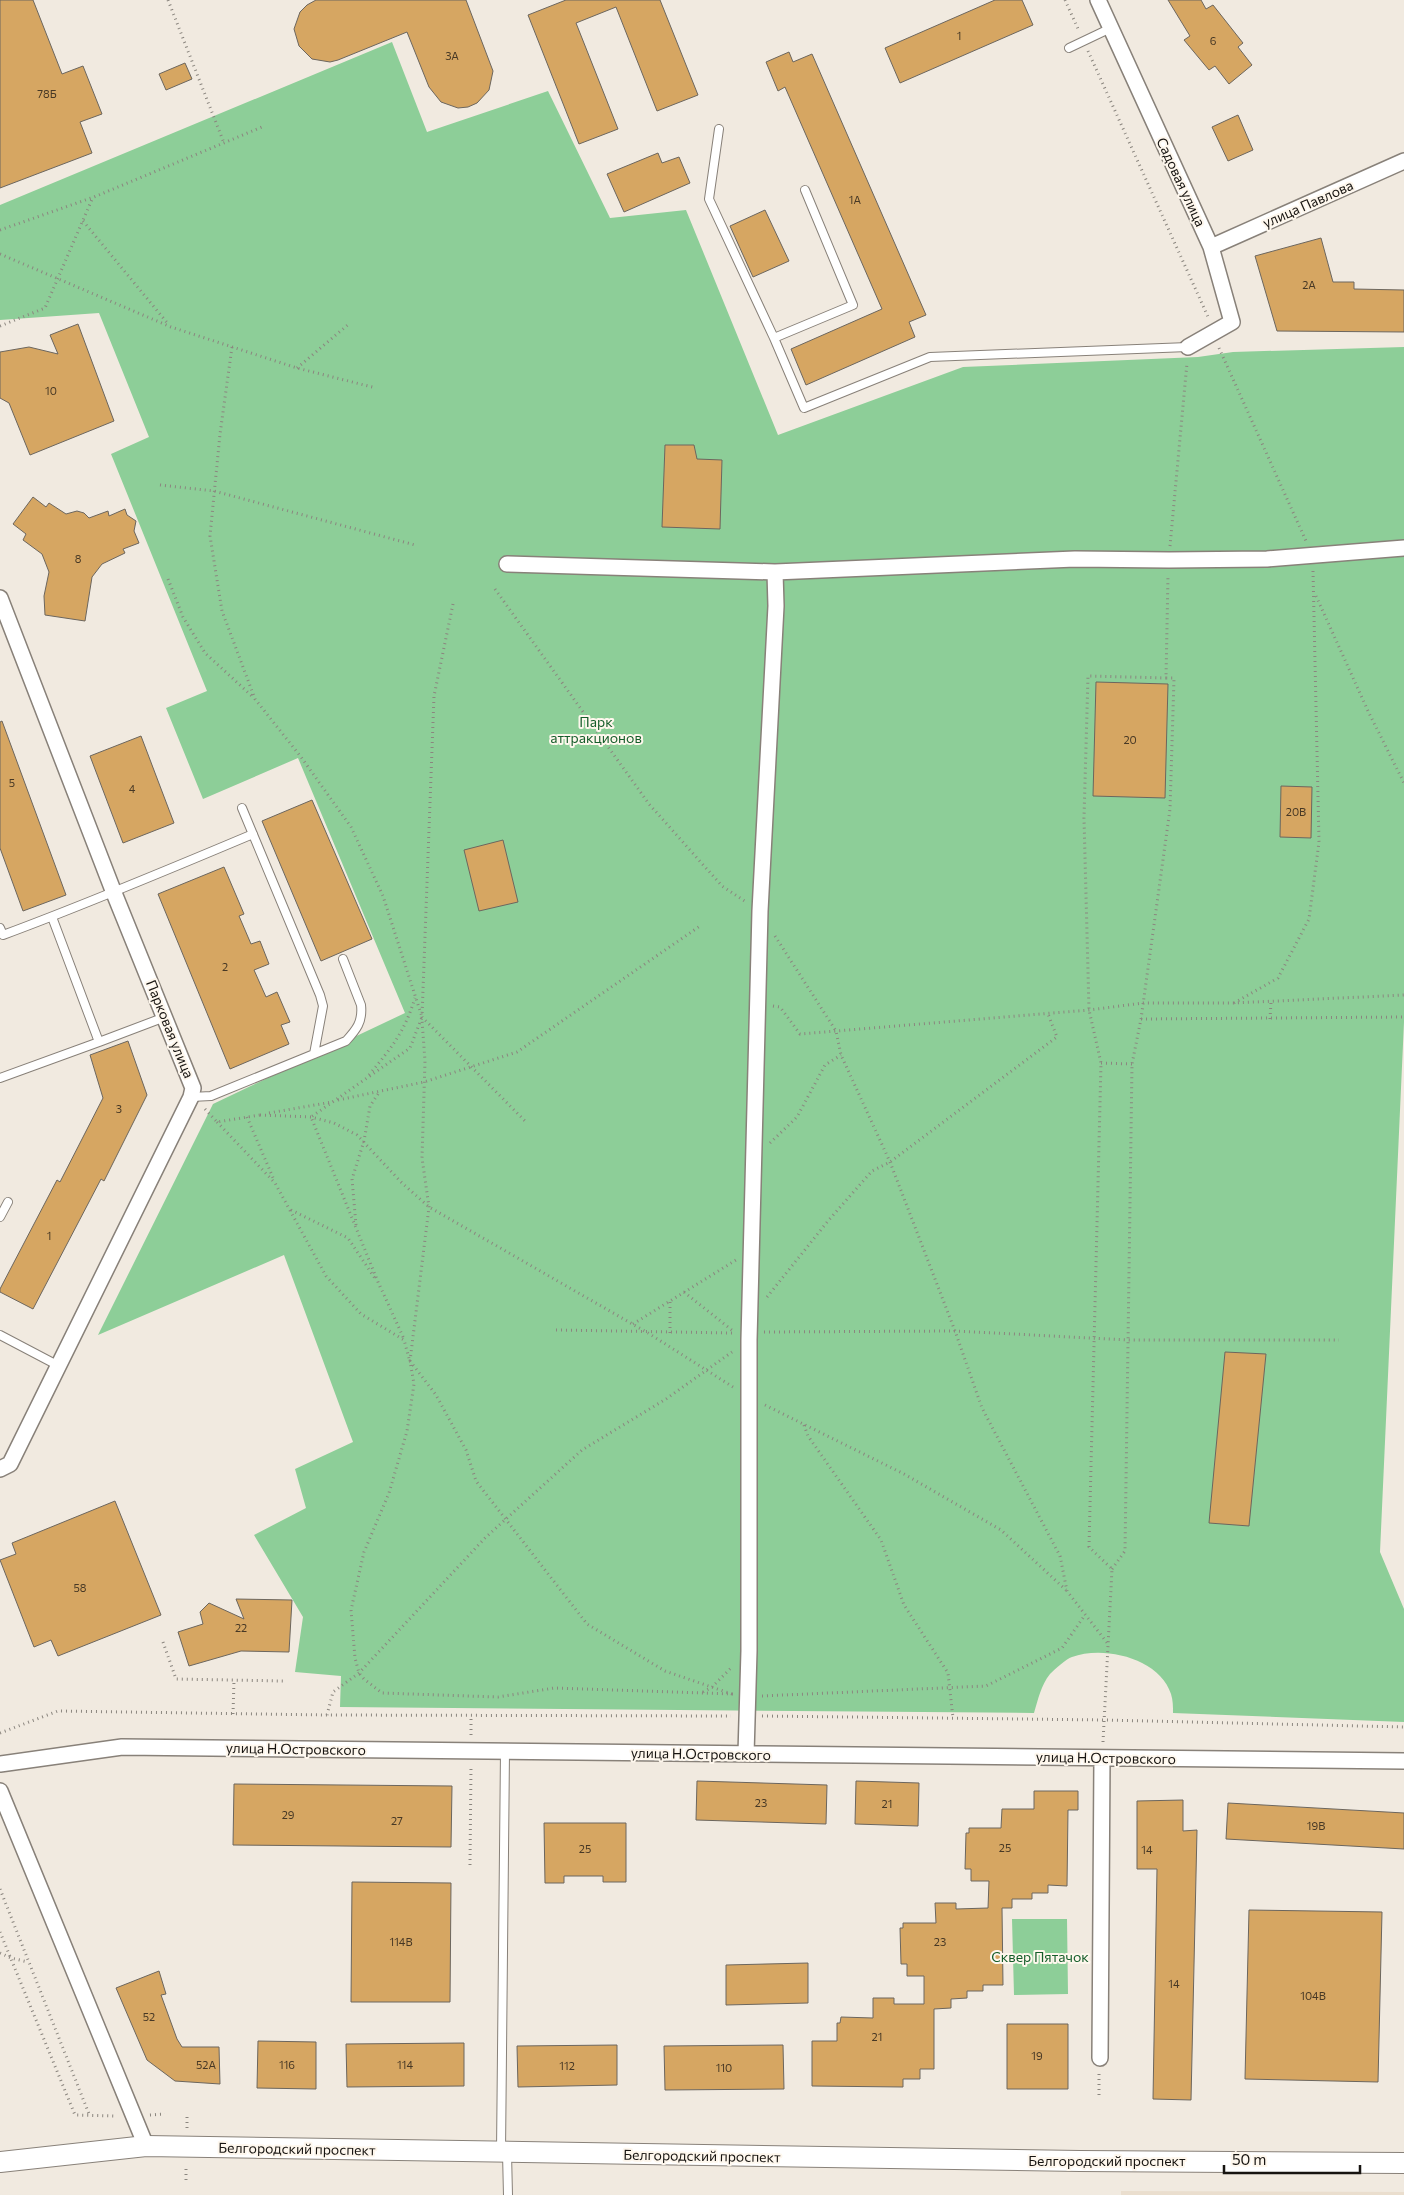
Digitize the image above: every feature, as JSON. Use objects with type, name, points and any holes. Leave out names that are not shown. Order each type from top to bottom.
[{"type":"main road","name":"Белгородский проспект","points":[[0,2162],[146,2146],[1080,2162],[1404,2162]]},
{"type":"street","name":"Садовая улица","points":[[1098,0],[1211,247],[1232,322],[1211,327],[1188,347]]},
{"type":"street","name":"улица Павлова","points":[[1211,247],[1404,161]]},
{"type":"street","points":[[507,564],[775,572],[1075,559],[1267,559],[1404,548]]},
{"type":"street","points":[[746,1754],[746,1716],[739,1696],[749,1651],[749,1336],[751,1317],[760,911],[776,606],[775,572]]},
{"type":"street","name":"Парковая улица","points":[[0,598],[114,893],[192,1082],[191,1097],[10,1464],[0,1468]]},
{"type":"street","name":"улица Н.Островского","points":[[0,1764],[122,1747],[1404,1761]]},
{"type":"street","points":[[1100,2058],[1102,1758]]},
{"type":"street","points":[[0,1791],[146,2146]]},
{"type":"lane","points":[[1069,48],[1111,28]]},
{"type":"lane","points":[[720,129],[709,199],[774,338],[804,408],[930,357],[1188,347]]},
{"type":"lane","points":[[774,338],[853,305],[805,190]]},
{"type":"lane","points":[[242,808],[322,1000],[323,1006],[314,1054]]},
{"type":"lane","points":[[1,933],[114,893],[253,834]]},
{"type":"lane","points":[[52,916],[99,1042]]},
{"type":"lane","points":[[191,1097],[210,1096],[346,1041],[359,1026],[362,1013],[343,959]]},
{"type":"lane","points":[[0,1078],[165,1017]]},
{"type":"lane","points":[[0,1217],[8,1202]]},
{"type":"lane","points":[[0,1335],[58,1366]]},
{"type":"lane","points":[[506,1751],[504,2153],[508,2195]]},
{"type":"path","points":[[168,0],[224,143]]},
{"type":"path","points":[[1065,0],[1312,554],[1315,594],[1319,842],[1309,919],[1278,978],[1234,1003]]},
{"type":"path","points":[[0,230],[94,197],[262,127]]},
{"type":"path","points":[[0,326],[45,308],[94,197]]},
{"type":"path","points":[[84,221],[171,327]]},
{"type":"path","points":[[0,254],[171,327],[298,368],[376,388]]},
{"type":"path","points":[[298,368],[350,323]]},
{"type":"path","points":[[232,347],[210,536],[222,611],[255,699]]},
{"type":"path","points":[[1166,678],[1169,560],[1188,347]]},
{"type":"path","points":[[160,485],[214,491],[415,545]]},
{"type":"path","points":[[168,578],[183,617],[205,653],[255,699],[301,756],[351,827],[383,896],[422,1017],[525,1121]]},
{"type":"path","points":[[495,589],[649,804],[722,886],[760,911],[836,1031],[841,1055],[890,1162],[982,1408],[1060,1556],[1067,1591]]},
{"type":"path","points":[[1315,594],[1368,711],[1404,783]]},
{"type":"path","points":[[454,604],[434,696],[422,1017],[424,1082],[422,1158],[429,1207],[410,1361],[436,1395],[466,1450],[476,1481],[587,1624],[665,1671],[739,1696]]},
{"type":"path","points":[[1102,1758],[1112,1569],[1125,1551],[1132,1064],[1141,1019],[1170,809],[1174,678],[1088,676],[1084,818],[1089,1010],[1101,1063],[1096,1337],[1089,1547],[1112,1569]]},
{"type":"path","points":[[1399,770],[1404,773]]},
{"type":"path","points":[[217,1122],[335,1101],[424,1082],[517,1052],[700,926]]},
{"type":"path","points":[[758,1004],[780,1007],[800,1034],[1048,1014],[1143,1003],[1271,1002],[1404,995]]},
{"type":"path","points":[[365,1080],[398,1040],[408,1022],[415,998]]},
{"type":"path","points":[[1270,1019],[1271,1002]]},
{"type":"path","points":[[751,1317],[828,1221],[872,1171],[890,1162],[1057,1037],[1048,1014]]},
{"type":"path","points":[[311,1117],[410,1048],[422,1017]]},
{"type":"path","points":[[1141,1019],[1404,1017]]},
{"type":"path","points":[[754,1159],[797,1116],[825,1065],[841,1055]]},
{"type":"path","points":[[1101,1063],[1132,1064]]},
{"type":"path","points":[[356,1228],[352,1179],[364,1141],[370,1106],[380,1091]]},
{"type":"path","points":[[210,1096],[203,1107],[275,1183]]},
{"type":"path","points":[[260,1115],[311,1117],[334,1123],[357,1134],[402,1183],[429,1207],[648,1333],[750,1398],[904,1474],[1001,1530],[1067,1591],[1108,1644]]},
{"type":"path","points":[[247,1117],[275,1183],[292,1210],[326,1276],[361,1314],[404,1340]]},
{"type":"path","points":[[311,1117],[380,1287],[404,1340],[414,1384],[407,1431],[389,1493],[364,1552],[351,1610],[355,1658],[359,1673],[382,1693],[498,1696],[554,1688],[739,1696],[950,1689],[986,1686],[1062,1648],[1085,1615]]},
{"type":"path","points":[[292,1210],[348,1238],[380,1287]]},
{"type":"path","points":[[632,1324],[752,1250]]},
{"type":"path","points":[[556,1330],[648,1333],[735,1332],[684,1292]]},
{"type":"path","points":[[670,1301],[670,1333]]},
{"type":"path","points":[[328,1715],[332,1692],[359,1673],[486,1538],[582,1450],[666,1399],[707,1370],[749,1336],[954,1331],[1129,1340],[1339,1340]]},
{"type":"path","points":[[804,1424],[808,1436],[881,1540],[904,1605],[948,1674],[953,1718]]},
{"type":"path","points":[[163,1642],[176,1679],[282,1681]]},
{"type":"path","points":[[701,1693],[712,1687],[749,1651]]},
{"type":"path","points":[[233,1714],[234,1680]]},
{"type":"path","points":[[0,1733],[58,1711],[328,1715],[953,1718],[1404,1727]]},
{"type":"path","points":[[470,1865],[471,1773]]},
{"type":"path","points":[[0,1889],[89,2114]]},
{"type":"path","points":[[0,1908],[6,1905]]},
{"type":"path","points":[[0,1932],[75,2116],[89,2114],[134,2116]]},
{"type":"path","points":[[0,1953],[11,1958],[29,1962]]},
{"type":"path","points":[[1099,2095],[1100,2058]]},
{"type":"shaded area","points":[[1121,2191],[1404,2192],[1404,2195],[1121,2195]]},
{"type":"green space","name":"Парк аттракционов","points":[[392,42],[427,132],[548,91],[610,218],[686,210],[778,435],[963,367],[1198,357],[1233,352],[1404,347],[1404,1022],[1380,1552],[1404,1609],[1404,1722],[1173,1713],[1171,1694],[1165,1682],[1155,1671],[1143,1663],[1129,1658],[1099,1653],[1072,1657],[1050,1674],[1044,1683],[1034,1713],[340,1707],[341,1676],[295,1672],[303,1617],[254,1535],[306,1508],[295,1469],[353,1442],[284,1255],[98,1335],[213,1104],[405,1013],[298,758],[203,799],[166,708],[207,691],[111,454],[149,437],[99,313],[0,320],[0,205]]},
{"type":"green space","name":"Сквер Пятачок","points":[[1012,1919],[1067,1919],[1068,1994],[1014,1995]]},
{"type":"building","points":[[0,0],[33,0],[62,74],[83,66],[102,114],[80,122],[92,153],[0,188]]},
{"type":"building","points":[[316,0],[466,0],[493,71],[489,90],[477,103],[468,107],[458,108],[441,102],[429,87],[407,32],[338,60],[330,62],[312,59],[299,46],[294,29],[300,12]]},
{"type":"building","points":[[566,0],[660,0],[698,95],[657,111],[616,7],[576,23],[618,129],[579,144],[528,15]]},
{"type":"building","points":[[995,0],[1022,0],[1033,25],[900,83],[885,48]]},
{"type":"building","points":[[1168,0],[1201,0],[1206,9],[1213,5],[1243,43],[1238,47],[1252,65],[1229,84],[1215,66],[1209,70],[1184,40],[1190,36]]},
{"type":"building","points":[[789,52],[793,62],[812,54],[926,315],[909,322],[915,337],[806,385],[791,349],[882,309],[785,87],[778,91],[766,62]]},
{"type":"building","points":[[185,63],[192,79],[166,90],[159,74]]},
{"type":"building","points":[[1238,115],[1253,150],[1228,161],[1212,127]]},
{"type":"building","points":[[658,153],[662,163],[679,157],[690,183],[624,212],[607,174]]},
{"type":"building","points":[[765,210],[789,261],[753,277],[730,226]]},
{"type":"building","points":[[1321,238],[1333,282],[1354,282],[1354,289],[1404,290],[1404,332],[1277,331],[1255,256]]},
{"type":"building","points":[[78,324],[114,421],[30,455],[9,403],[0,398],[0,352],[29,347],[58,354],[50,335]]},
{"type":"building","points":[[665,445],[694,445],[697,459],[722,460],[720,529],[662,527]]},
{"type":"building","points":[[33,497],[46,507],[49,503],[66,514],[77,511],[84,513],[89,518],[108,511],[109,516],[125,509],[127,515],[136,521],[134,531],[139,543],[123,549],[125,553],[102,564],[92,577],[85,621],[45,615],[44,596],[49,572],[42,554],[23,540],[26,534],[13,524]]},
{"type":"building","points":[[1096,682],[1168,684],[1165,798],[1093,796]]},
{"type":"building","points":[[2,721],[66,895],[23,911],[0,848],[0,722]]},
{"type":"building","points":[[141,736],[174,823],[123,843],[90,756]]},
{"type":"building","points":[[1281,786],[1312,787],[1311,838],[1280,837]]},
{"type":"building","points":[[312,800],[372,939],[321,961],[262,821]]},
{"type":"building","points":[[503,840],[518,902],[479,911],[464,850]]},
{"type":"building","points":[[224,867],[244,914],[239,916],[251,944],[260,941],[269,964],[254,970],[266,997],[277,992],[290,1022],[281,1025],[289,1044],[230,1069],[158,894]]},
{"type":"building","points":[[128,1041],[147,1095],[104,1181],[101,1179],[33,1309],[0,1292],[0,1289],[57,1180],[60,1182],[103,1098],[90,1055]]},
{"type":"building","points":[[1225,1352],[1266,1354],[1249,1526],[1209,1523]]},
{"type":"building","points":[[115,1501],[161,1615],[58,1656],[51,1640],[34,1647],[0,1560],[16,1554],[12,1543]]},
{"type":"building","points":[[236,1599],[292,1600],[289,1652],[241,1651],[189,1666],[178,1632],[203,1624],[200,1612],[209,1603],[244,1619]]},
{"type":"building","points":[[697,1781],[827,1785],[826,1824],[696,1820]]},
{"type":"building","points":[[856,1781],[919,1783],[918,1826],[855,1824]]},
{"type":"building","points":[[234,1784],[452,1786],[451,1847],[233,1845]]},
{"type":"building","points":[[1034,1791],[1078,1791],[1078,1810],[1068,1810],[1067,1886],[1048,1885],[1048,1893],[1032,1893],[1032,1899],[1012,1899],[1012,1908],[1002,1908],[1003,1985],[983,1985],[983,1991],[967,1991],[967,1998],[951,1999],[951,2008],[934,2009],[934,2069],[920,2069],[920,2079],[903,2079],[903,2087],[812,2086],[812,2041],[837,2041],[837,2023],[840,2023],[841,2017],[873,2018],[873,1998],[894,1998],[894,2004],[924,2004],[924,1976],[907,1976],[907,1964],[901,1964],[900,1928],[903,1928],[903,1923],[936,1923],[935,1903],[956,1903],[956,1909],[988,1908],[989,1881],[971,1881],[971,1869],[965,1869],[966,1833],[969,1833],[969,1828],[1001,1828],[1002,1809],[1034,1809]]},
{"type":"building","points":[[1183,1800],[1183,1831],[1197,1830],[1191,2100],[1153,2099],[1157,1869],[1137,1869],[1137,1801]]},
{"type":"building","points":[[1228,1803],[1404,1813],[1404,1849],[1226,1839]]},
{"type":"building","points":[[544,1823],[626,1823],[626,1882],[603,1882],[603,1876],[564,1876],[564,1883],[545,1883]]},
{"type":"building","points":[[352,1882],[451,1883],[450,2002],[351,2002]]},
{"type":"building","points":[[1249,1910],[1382,1912],[1378,2082],[1245,2079]]},
{"type":"building","points":[[808,1963],[808,2003],[726,2005],[726,1965]]},
{"type":"building","points":[[159,1971],[166,1994],[161,1995],[177,2039],[182,2047],[219,2047],[220,2084],[175,2081],[147,2060],[116,1988]]},
{"type":"building","points":[[1007,2024],[1068,2024],[1068,2089],[1007,2089]]},
{"type":"building","points":[[258,2041],[316,2042],[316,2089],[257,2088]]},
{"type":"building","points":[[464,2043],[464,2086],[347,2087],[346,2044]]},
{"type":"building","points":[[617,2045],[617,2085],[518,2087],[517,2046]]},
{"type":"building","points":[[783,2045],[784,2089],[665,2090],[664,2046]]}]
